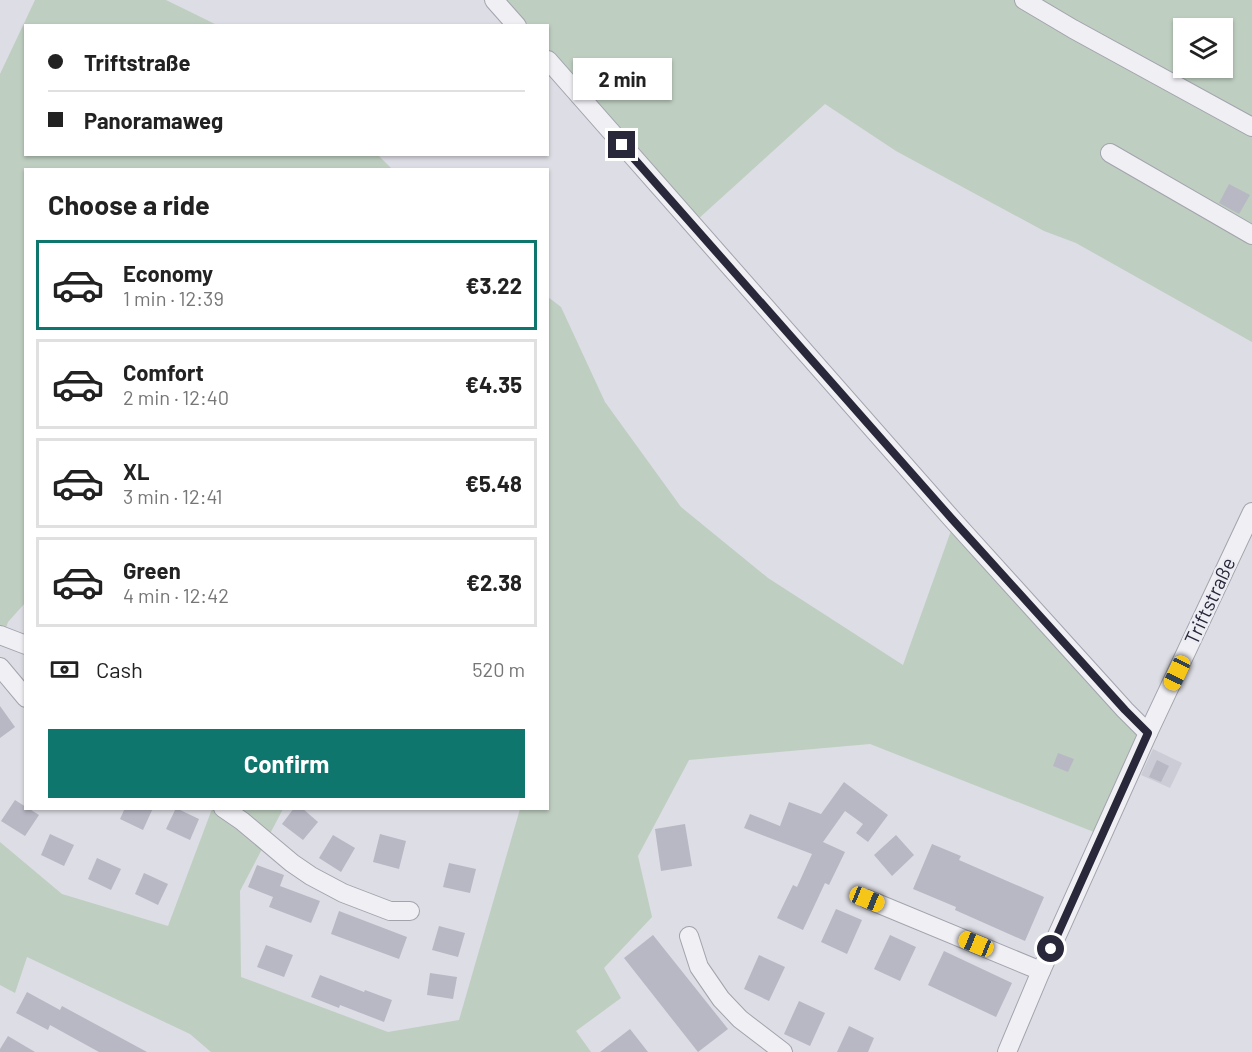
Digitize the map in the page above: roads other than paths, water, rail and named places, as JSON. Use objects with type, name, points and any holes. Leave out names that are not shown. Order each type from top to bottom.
[{"type":"street","points":[[494,0],[515,24]]},
{"type":"street","points":[[1024,0],[1072,29],[1252,127]]},
{"type":"street","points":[[549,61],[945,511],[1148,733]]},
{"type":"street","points":[[1110,153],[1252,235]]},
{"type":"street","name":"Triftstraße","points":[[1012,1050],[1041,971],[1148,733],[1252,512]]},
{"type":"street","points":[[0,635],[24,644]]},
{"type":"street","points":[[0,667],[24,697]]},
{"type":"street","points":[[226,810],[311,876],[335,889],[390,911],[410,911]]},
{"type":"street","points":[[867,899],[1041,971]]},
{"type":"street","points":[[689,936],[699,967],[721,999],[740,1019],[783,1052]]}]
